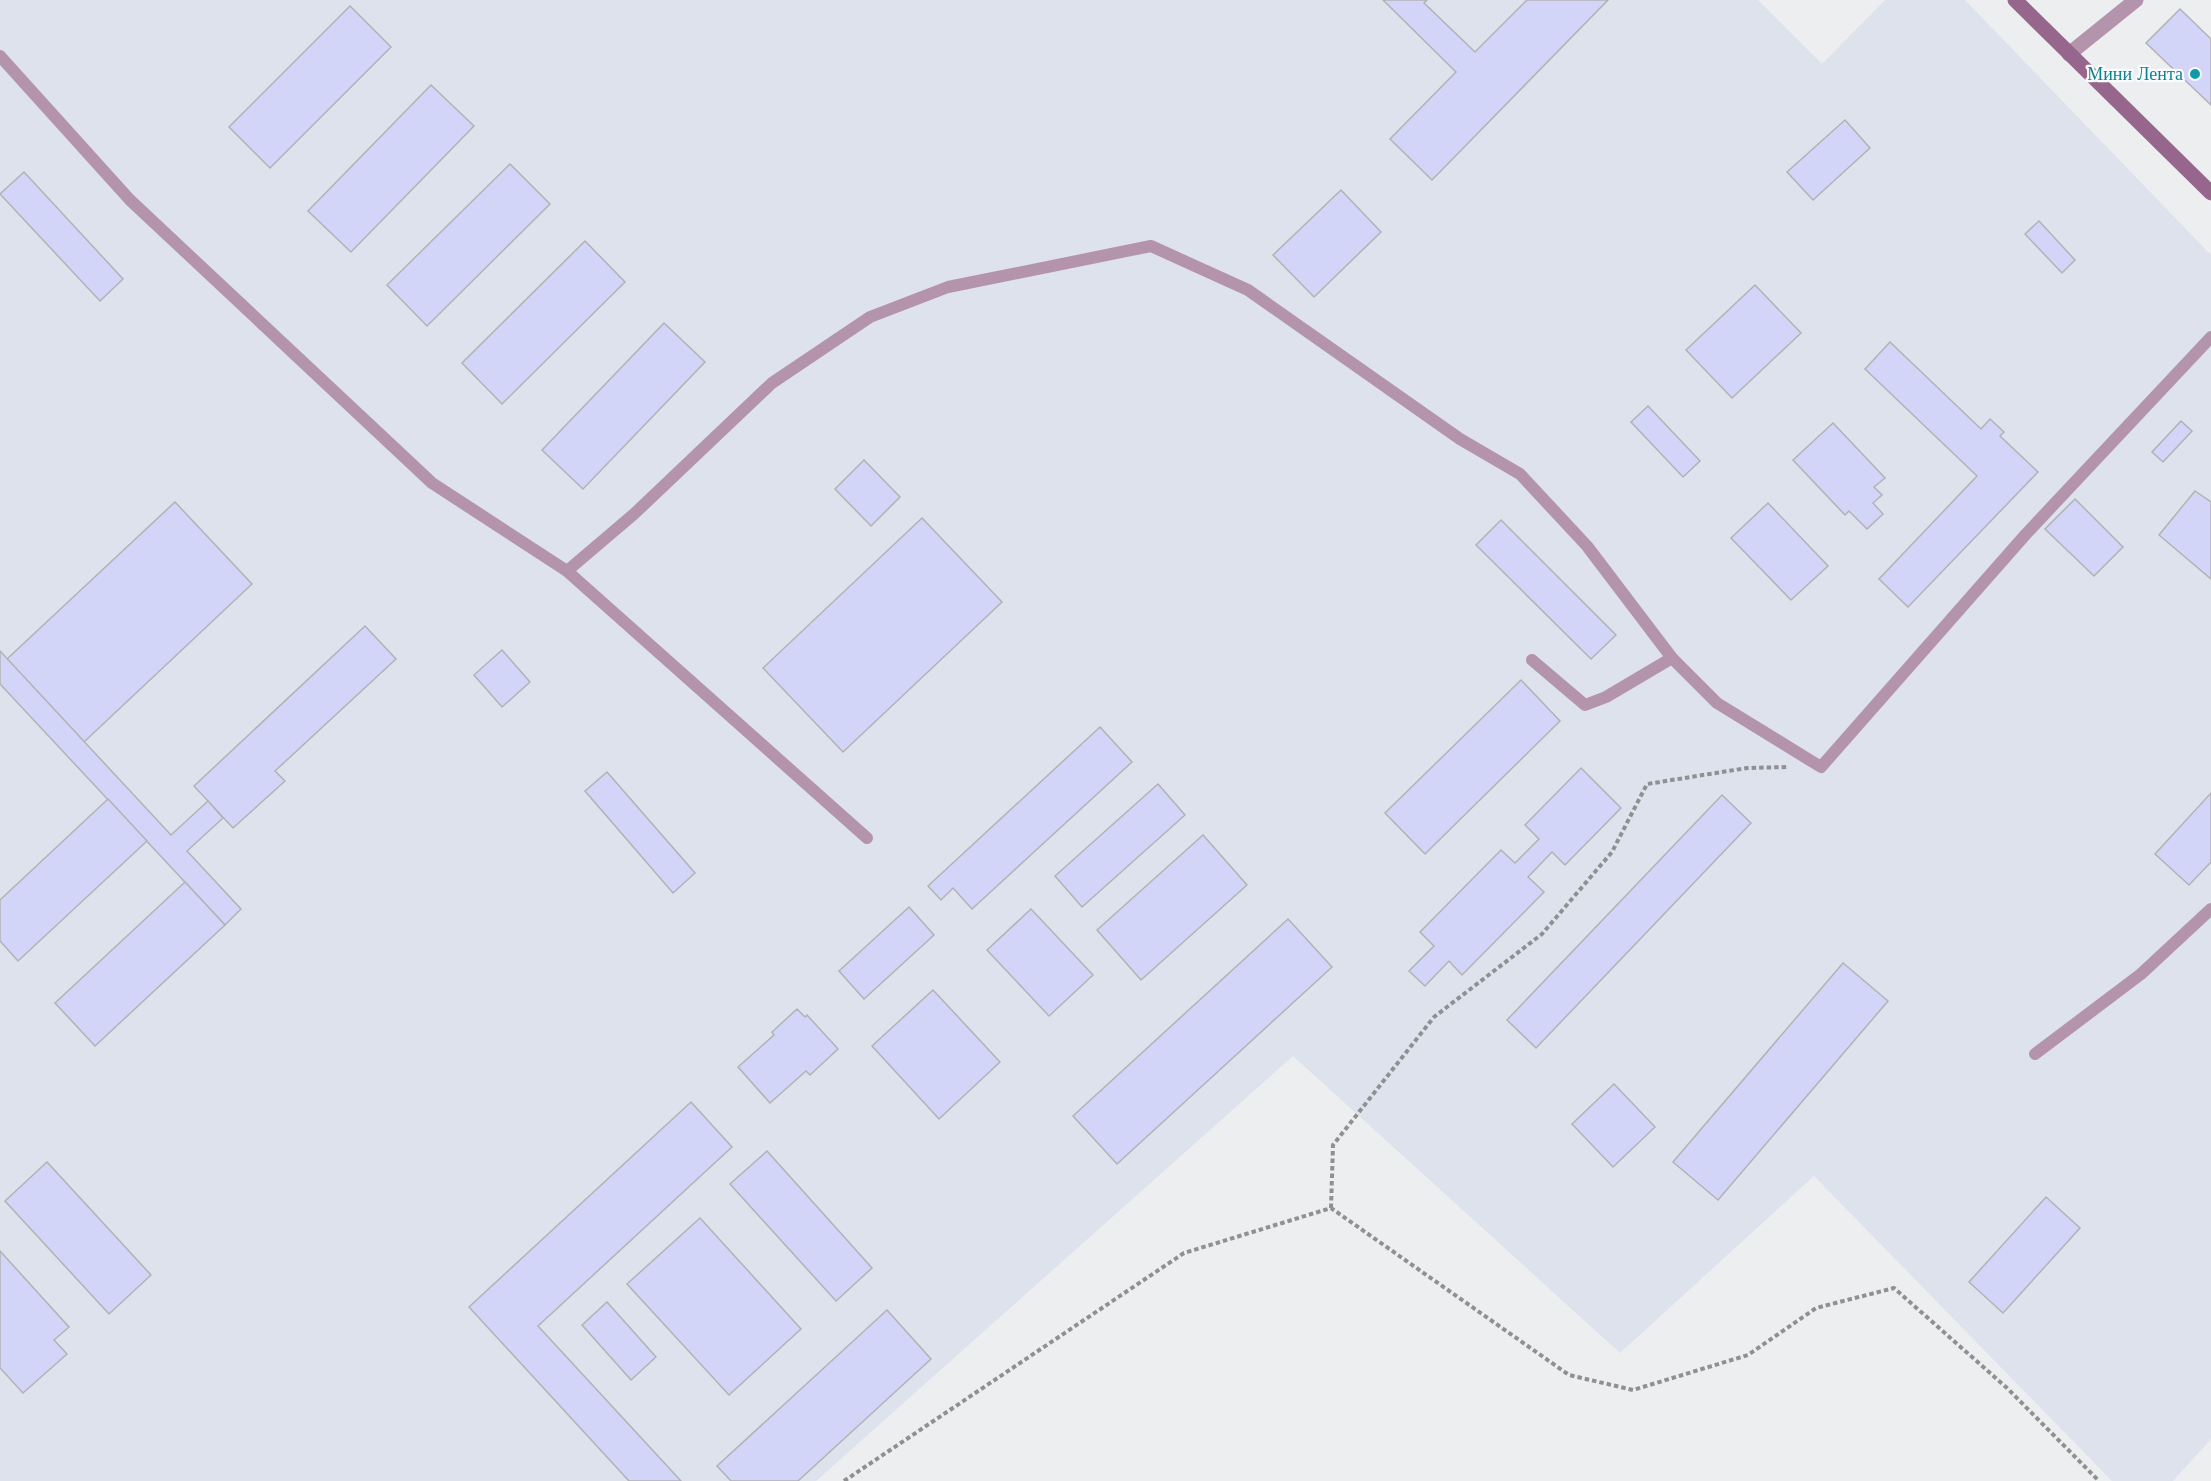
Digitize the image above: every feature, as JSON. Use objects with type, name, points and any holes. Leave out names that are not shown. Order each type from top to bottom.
[{"type":"main road","points":[[2015,0],[2211,193]]},
{"type":"street","points":[[2069,54],[2136,0]]},
{"type":"lane","points":[[0,56],[130,200],[432,483],[567,571],[867,838]]},
{"type":"lane","points":[[567,571],[634,514],[772,383],[870,317],[948,286],[1151,246],[1248,290],[1460,439],[1520,474],[1587,546],[1672,658],[1717,703],[1821,767],[2026,534],[2211,337]]},
{"type":"lane","points":[[1532,660],[1585,705],[1606,698],[1672,658]]},
{"type":"lane","points":[[2035,1054],[2141,974],[2211,909]]},
{"type":"path","points":[[1331,1208],[1333,1145],[1434,1017],[1542,934],[1612,852],[1647,784],[1748,768],[1789,767]]},
{"type":"path","points":[[844,1481],[1184,1253],[1331,1208]]},
{"type":"path","points":[[1331,1208],[1569,1375],[1633,1390],[1748,1355],[1816,1308],[1894,1288],[2007,1388],[2099,1481]]},
{"type":"shaded area","points":[[0,0],[1758,0],[1822,64],[1885,0],[1965,0],[2211,255],[2211,1439],[2173,1481],[2112,1481],[1814,1176],[1620,1353],[1293,1056],[816,1481],[0,1481]]},
{"type":"building","points":[[1383,0],[1427,0],[1424,3],[1475,52],[1527,0],[1608,0],[1432,180],[1390,139],[1456,72]]},
{"type":"building","points":[[350,6],[391,47],[270,168],[229,127]]},
{"type":"building","name":"Мини Лента","points":[[2180,9],[2211,39],[2211,105],[2146,43]]},
{"type":"building","points":[[431,85],[474,126],[351,252],[308,211]]},
{"type":"building","points":[[1845,120],[1870,148],[1813,200],[1787,172]]},
{"type":"building","points":[[510,164],[550,204],[427,326],[387,285]]},
{"type":"building","points":[[24,172],[123,279],[100,301],[0,194]]},
{"type":"building","points":[[1341,190],[1381,232],[1314,297],[1273,255]]},
{"type":"building","points":[[2039,221],[2075,260],[2062,273],[2025,234]]},
{"type":"building","points":[[585,241],[625,282],[502,404],[462,363]]},
{"type":"building","points":[[1755,285],[1801,333],[1732,398],[1686,350]]},
{"type":"building","points":[[664,323],[705,362],[583,489],[542,450]]},
{"type":"building","points":[[1890,342],[1981,429],[1990,419],[2004,432],[2000,436],[2038,472],[1908,607],[1879,579],[1977,476],[1865,369]]},
{"type":"building","points":[[1648,406],[1700,461],[1683,477],[1631,422]]},
{"type":"building","points":[[2181,421],[2192,431],[2163,462],[2152,452]]},
{"type":"building","points":[[1833,423],[1885,478],[1874,487],[1882,495],[1873,503],[1883,514],[1867,529],[1849,511],[1845,515],[1793,460]]},
{"type":"building","points":[[864,460],[900,497],[871,526],[835,489]]},
{"type":"building","points":[[2195,491],[2211,502],[2211,579],[2159,535]]},
{"type":"building","points":[[2075,499],[2123,547],[2094,576],[2045,529]]},
{"type":"building","points":[[175,502],[252,584],[84,742],[7,659]]},
{"type":"building","points":[[1768,503],[1828,566],[1791,600],[1731,538]]},
{"type":"building","points":[[922,518],[1002,602],[843,752],[763,668]]},
{"type":"building","points":[[1501,520],[1616,635],[1591,659],[1476,545]]},
{"type":"building","points":[[365,626],[396,659],[275,771],[285,781],[233,828],[194,786]]},
{"type":"building","points":[[502,650],[530,682],[502,707],[474,675]]},
{"type":"building","points":[[0,651],[171,835],[208,801],[223,818],[187,851],[241,909],[225,925],[0,684]]},
{"type":"building","points":[[1521,680],[1560,721],[1425,854],[1385,813]]},
{"type":"building","points":[[1100,727],[1132,762],[972,909],[953,888],[941,900],[928,886]]},
{"type":"building","points":[[1581,768],[1621,808],[1565,865],[1552,852],[1528,877],[1544,892],[1462,975],[1449,961],[1425,986],[1409,971],[1434,946],[1420,932],[1501,850],[1515,863],[1539,839],[1525,825]]},
{"type":"building","points":[[607,772],[695,873],[673,893],[585,791]]},
{"type":"building","points":[[1158,784],[1185,815],[1082,907],[1055,876]]},
{"type":"building","points":[[2211,793],[2211,862],[2189,885],[2155,854]]},
{"type":"building","points":[[1722,795],[1751,823],[1536,1048],[1507,1020]]},
{"type":"building","points":[[108,799],[147,841],[18,961],[0,941],[0,900]]},
{"type":"building","points":[[1203,835],[1247,885],[1141,980],[1097,930]]},
{"type":"building","points":[[185,882],[225,925],[95,1046],[55,1003]]},
{"type":"building","points":[[909,907],[934,935],[864,999],[839,971]]},
{"type":"building","points":[[1031,909],[1093,975],[1049,1016],[987,950]]},
{"type":"building","points":[[1288,919],[1332,967],[1117,1164],[1073,1116]]},
{"type":"building","points":[[1843,963],[1888,1001],[1718,1200],[1673,1162]]},
{"type":"building","points":[[933,990],[1000,1062],[939,1119],[872,1046]]},
{"type":"building","points":[[797,1009],[805,1017],[807,1015],[838,1049],[810,1075],[806,1071],[770,1103],[738,1067],[774,1035],[772,1032]]},
{"type":"building","points":[[1614,1084],[1655,1127],[1613,1167],[1572,1124]]},
{"type":"building","points":[[691,1102],[732,1147],[538,1326],[681,1481],[629,1481],[469,1307]]},
{"type":"building","points":[[767,1151],[872,1268],[836,1301],[730,1184]]},
{"type":"building","points":[[47,1162],[151,1275],[109,1314],[5,1201]]},
{"type":"building","points":[[2046,1197],[2080,1228],[2003,1313],[1969,1282]]},
{"type":"building","points":[[700,1218],[801,1329],[729,1395],[627,1284]]},
{"type":"building","points":[[0,1251],[69,1327],[54,1340],[67,1354],[23,1393],[0,1368]]},
{"type":"building","points":[[607,1302],[656,1357],[631,1380],[582,1325]]},
{"type":"building","points":[[887,1310],[931,1359],[798,1481],[731,1481],[717,1466]]},
{"type":"place","name":"Мини Лента","points":[[2195,74]]}]
